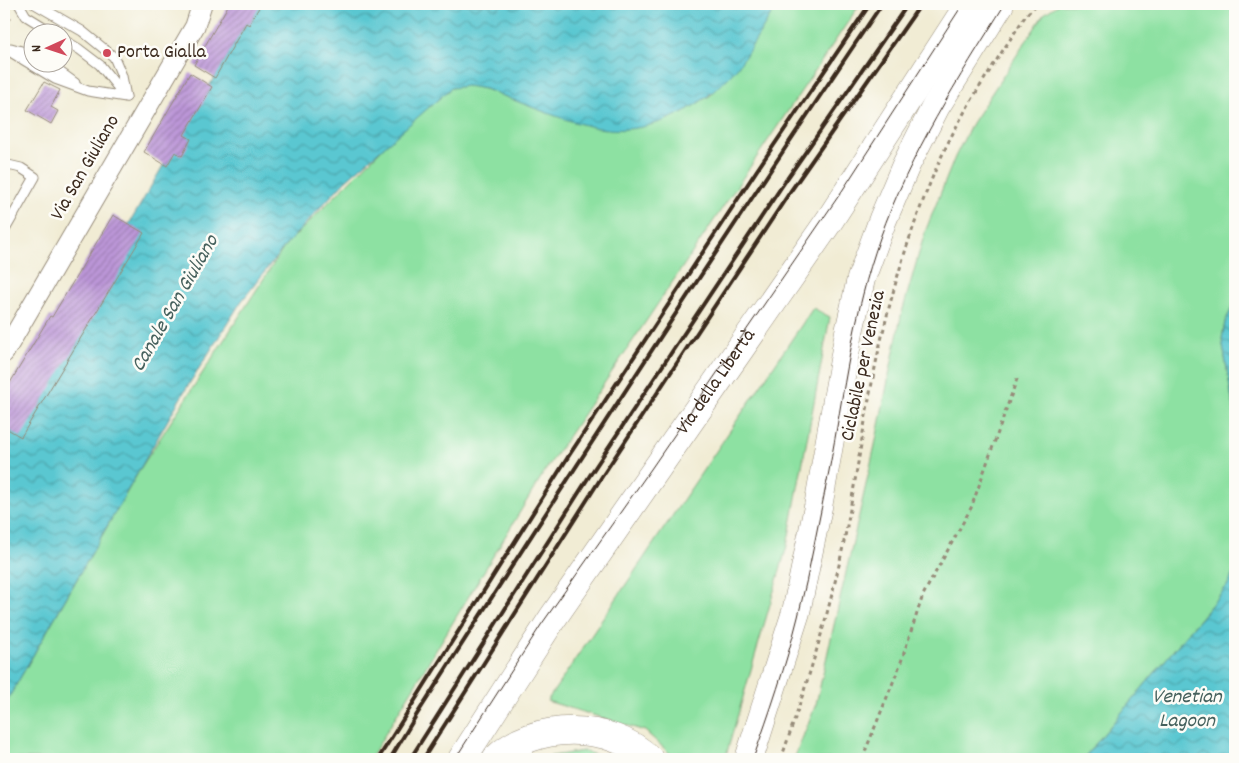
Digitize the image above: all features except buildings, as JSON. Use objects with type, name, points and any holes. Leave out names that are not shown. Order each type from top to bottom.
[{"type":"highway","name":"Via della Libertà","points":[[462,759],[552,619],[829,221],[969,4]]},
{"type":"highway","points":[[749,759],[796,612],[822,488],[849,332],[861,280],[883,219],[936,106],[1000,4]]},
{"type":"highway","points":[[496,759],[517,744],[532,737],[576,730],[614,738],[637,750],[649,759]]},
{"type":"street","name":"Via San Giuliano","points":[[4,352],[195,26],[202,4]]},
{"type":"street","points":[[195,26],[211,4]]},
{"type":"lane","points":[[19,4],[26,16],[36,22]]},
{"type":"lane","points":[[35,4],[82,31],[114,57],[122,76],[126,97]]},
{"type":"lane","points":[[72,45],[100,65],[126,97]]},
{"type":"lane","points":[[4,47],[55,79],[88,91],[126,97]]},
{"type":"lane","points":[[4,47],[22,52]]},
{"type":"lane","points":[[60,72],[88,91]]},
{"type":"lane","points":[[4,164],[21,168],[35,176],[4,230]]},
{"type":"path","name":"Ciclabile per Venezia","points":[[781,759],[817,650],[838,566],[886,320],[903,261],[923,204],[956,126],[1021,24],[1037,4]]},
{"type":"path","points":[[862,759],[900,665],[923,595],[971,508],[1018,376]]},
{"type":"green space","points":[[778,4],[860,4],[543,474],[370,759],[4,759],[4,706],[142,466],[285,246],[394,137],[451,88],[467,85],[485,89],[564,118],[682,112],[711,95],[737,67]]},
{"type":"green space","points":[[1059,4],[1235,4],[1235,302],[1225,322],[1222,339],[1235,418],[1235,570],[1227,586],[1083,759],[794,759],[816,704],[875,445],[901,316],[925,232],[955,157],[972,123],[1044,14]]},
{"type":"green space","points":[[813,308],[830,317],[787,546],[725,759],[676,759],[645,731],[547,701]]},
{"type":"green space","points":[[583,751],[609,759],[534,759]]},
{"type":"water","name":"Canale San Giuliano","points":[[257,4],[778,4],[737,68],[723,83],[707,97],[670,118],[651,125],[630,129],[610,129],[563,119],[485,89],[467,86],[451,88],[345,181],[285,246],[241,302],[184,392],[4,706],[4,439]]},
{"type":"water","points":[[1235,302],[1235,418],[1222,339],[1225,322]]},
{"type":"water","name":"Venetian Lagoon","points":[[1235,570],[1235,759],[1083,759],[1227,586]]},
{"type":"tram line","points":[[455,759],[541,625],[842,191],[963,4]]},
{"type":"tram line","points":[[753,759],[798,617],[829,471],[856,324],[880,238],[920,147],[1005,4]]},
{"type":"railway","points":[[378,759],[568,457],[757,170],[870,4]]},
{"type":"railway","points":[[390,759],[471,629],[645,360],[882,4]]},
{"type":"railway","points":[[410,759],[592,472],[782,186],[908,4]]},
{"type":"railway","points":[[423,759],[601,478],[790,192],[921,4]]},
{"type":"place","name":"Porta Gialla","points":[[107,53]]}]
